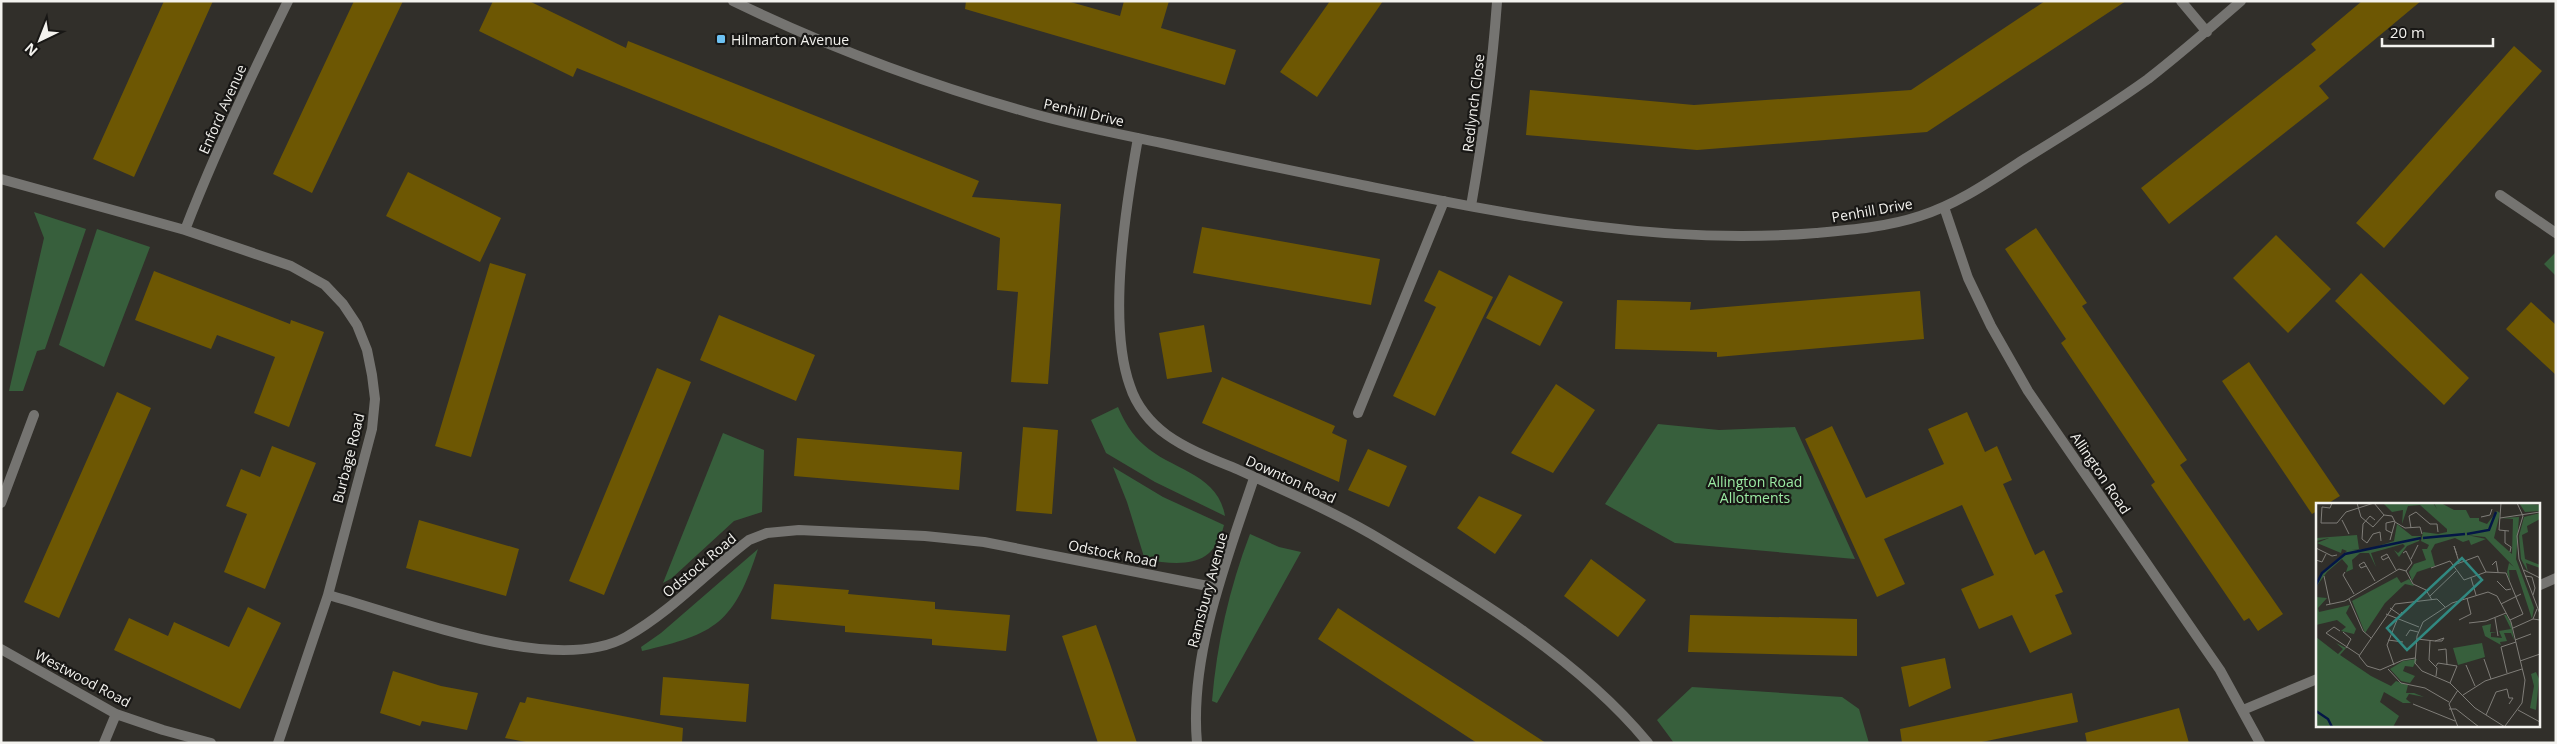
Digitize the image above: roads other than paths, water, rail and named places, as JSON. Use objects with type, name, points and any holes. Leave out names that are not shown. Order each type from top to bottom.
[{"type":"street","name":"Enford Avenue","points":[[185,230],[249,82],[288,1]]},
{"type":"street","name":"Penhill Drive","points":[[733,1],[851,54],[908,76],[1024,112],[1138,138],[1471,206],[1599,228],[1655,234],[1713,236],[1781,236],[1843,230],[1917,217],[1944,207],[2080,124],[2146,80],[2207,32],[2241,1]]},
{"type":"street","points":[[2181,1],[2207,32]]},
{"type":"street","name":"Redlynch Close","points":[[1471,206],[1491,76],[1497,2]]},
{"type":"street","name":"Downton Road","points":[[1138,138],[1122,254],[1121,352],[1130,387],[1144,414],[1166,434],[1190,449],[1328,510],[1382,540],[1489,608],[1562,662],[1636,728],[1648,743]]},
{"type":"street","name":"Burbage Road","points":[[1,179],[185,230],[291,266],[325,285],[343,304],[357,325],[367,350],[375,399],[372,429],[328,595],[278,743]]},
{"type":"street","points":[[2500,195],[2556,232]]},
{"type":"street","points":[[1358,414],[1444,201]]},
{"type":"street","name":"Allington Road","points":[[1944,207],[1968,278],[1991,326],[2028,391],[2220,670],[2260,743]]},
{"type":"street","points":[[1,503],[34,414]]},
{"type":"street","name":"Ramsbury Avenue","points":[[1197,743],[1200,676],[1218,588],[1254,478]]},
{"type":"street","name":"Odstock Road","points":[[328,595],[455,631],[524,648],[556,650],[587,648],[625,638],[654,620],[749,540],[767,533],[799,530],[925,536],[984,542],[1218,588]]},
{"type":"street","points":[[2540,585],[2556,578]]},
{"type":"street","name":"Westwood Road","points":[[1,649],[116,714],[163,730],[211,743]]},
{"type":"street","points":[[2243,710],[2316,678]]},
{"type":"street","points":[[104,743],[116,714]]},
{"type":"place","name":"Hilmarton Avenue","points":[[721,39]]},
{"type":"park label","name":"Allington Road Allotments","points":[[1755,490]]}]
